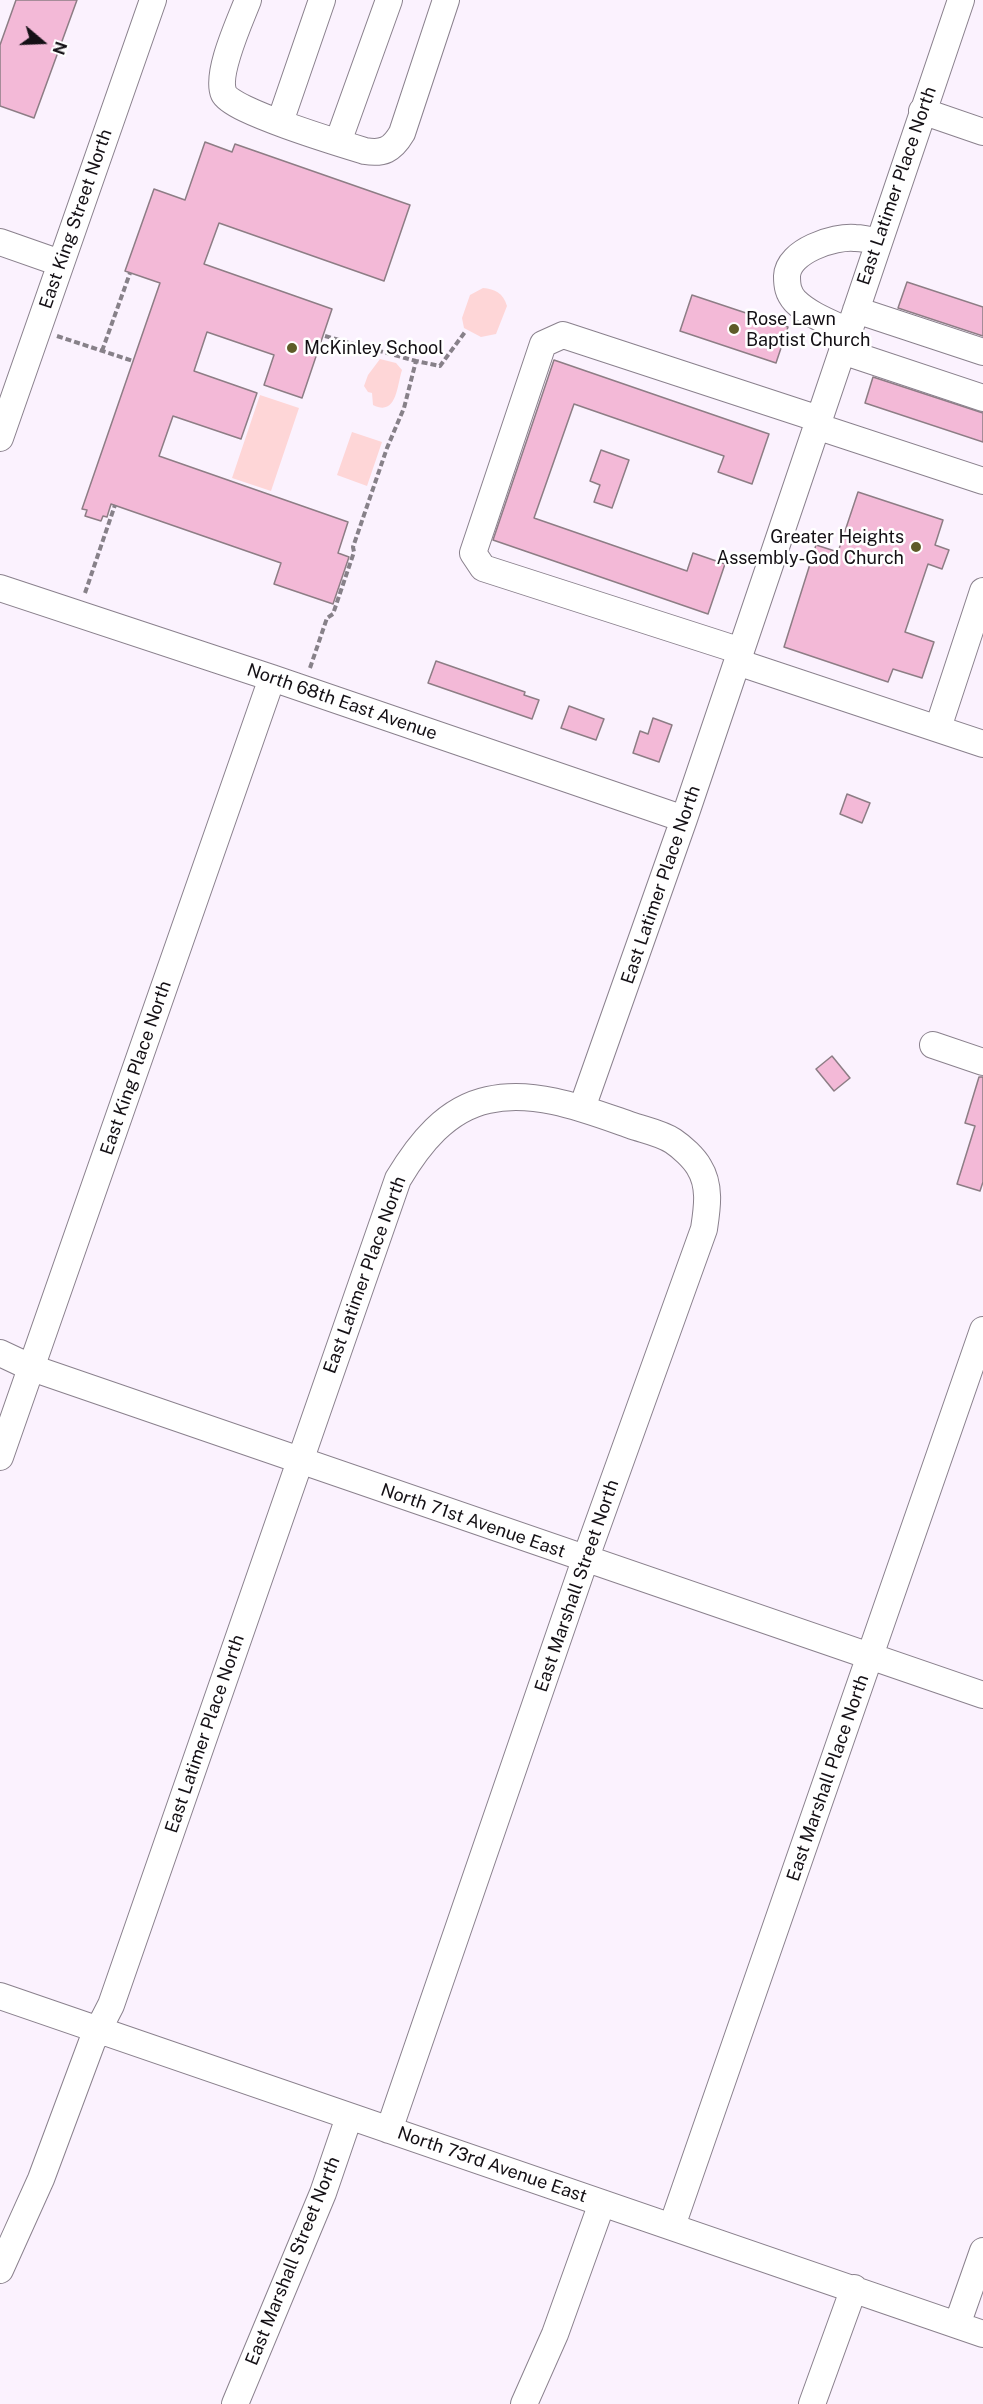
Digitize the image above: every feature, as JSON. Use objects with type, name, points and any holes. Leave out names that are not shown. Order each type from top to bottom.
[{"type":"street","name":"East King Street North","points":[[0,438],[153,0]]},
{"type":"street","points":[[248,0],[223,72],[224,93],[229,101],[280,122],[378,153],[387,151],[396,144],[402,134],[446,0]]},
{"type":"street","points":[[280,122],[322,0]]},
{"type":"street","points":[[338,142],[389,0]]},
{"type":"street","name":"East Latimer Place North","points":[[0,2270],[41,2179],[92,2042],[111,2005],[398,1179],[409,1160],[444,1121],[472,1105],[515,1096],[582,1108],[684,819],[961,0]]},
{"type":"street","points":[[922,111],[983,132]]},
{"type":"street","points":[[878,242],[854,237],[827,242],[796,256],[788,270],[787,289],[796,302],[823,320],[983,398]]},
{"type":"street","points":[[0,242],[60,263]]},
{"type":"street","points":[[849,331],[983,352]]},
{"type":"street","points":[[983,481],[563,335],[543,344],[473,553],[483,568],[739,656],[983,744]]},
{"type":"street","name":"North 68th East Avenue","points":[[0,588],[684,819]]},
{"type":"street","points":[[938,728],[983,591]]},
{"type":"street","name":"East King Place North","points":[[0,1457],[272,678]]},
{"type":"street","points":[[933,1045],[983,1062]]},
{"type":"street","name":"East Marshall Street North","points":[[388,2130],[585,1560],[704,1229],[708,1203],[700,1167],[674,1142],[582,1108]]},
{"type":"street","name":"East Marshall Place North","points":[[672,2226],[983,1330]]},
{"type":"street","name":"North 71st Avenue East","points":[[0,1353],[32,1368],[299,1461],[983,1695]]},
{"type":"street","name":"North 73rd Avenue East","points":[[0,1996],[983,2334]]},
{"type":"street","name":"East Marshall Street North","points":[[235,2404],[323,2193],[349,2117]]},
{"type":"street","points":[[524,2404],[555,2334],[602,2203]]},
{"type":"street","points":[[957,2325],[983,2251]]},
{"type":"street","points":[[812,2404],[854,2288]]},
{"type":"path","points":[[102,352],[130,273]]},
{"type":"path","points":[[38,329],[133,361]]},
{"type":"path","points":[[325,336],[440,366],[465,332]]},
{"type":"path","points":[[303,689],[327,618],[333,614],[387,448],[404,408],[416,361]]},
{"type":"path","points":[[78,613],[115,505]]},
{"type":"shaded area","points":[[483,288],[498,292],[507,306],[496,334],[481,337],[464,328],[462,318],[470,295]]},
{"type":"shaded area","points":[[380,359],[396,363],[402,370],[395,398],[387,407],[381,408],[373,405],[372,393],[368,392],[364,386],[368,375]]},
{"type":"shaded area","points":[[260,395],[299,408],[271,491],[232,478]]},
{"type":"shaded area","points":[[352,432],[382,442],[367,486],[337,475]]},
{"type":"building","points":[[16,0],[77,0],[34,118],[0,106],[0,45]]},
{"type":"building","points":[[205,142],[232,152],[235,144],[410,205],[384,281],[219,223],[204,264],[332,309],[302,398],[264,385],[274,355],[207,332],[194,371],[257,393],[241,439],[173,416],[159,456],[348,522],[338,553],[349,557],[333,604],[274,584],[281,563],[111,504],[107,517],[103,516],[101,521],[85,516],[87,510],[82,509],[160,283],[125,271],[154,189],[185,200]]},
{"type":"building","points":[[907,282],[983,307],[983,336],[898,308]]},
{"type":"building","name":"Rose Lawn Baptist Church","points":[[692,295],[788,327],[776,363],[680,331]]},
{"type":"building","points":[[554,360],[769,434],[752,484],[718,472],[724,456],[574,404],[534,518],[687,571],[693,553],[725,564],[708,614],[493,540]]},
{"type":"building","points":[[873,377],[983,413],[983,442],[865,403]]},
{"type":"building","points":[[601,450],[629,460],[612,508],[594,502],[600,485],[590,481]]},
{"type":"building","points":[[858,492],[943,520],[935,545],[949,550],[942,569],[928,564],[905,632],[934,642],[922,678],[893,669],[888,682],[784,647],[816,545],[838,552]]},
{"type":"building","points":[[436,661],[525,692],[524,695],[539,700],[532,719],[428,683]]},
{"type":"building","points":[[569,706],[604,719],[596,740],[561,728]]},
{"type":"building","points":[[653,718],[672,725],[659,762],[633,753],[640,731],[648,734]]},
{"type":"building","points":[[847,794],[870,803],[862,823],[840,814]]},
{"type":"building","points":[[832,1056],[850,1078],[834,1091],[816,1069]]},
{"type":"building","points":[[979,1077],[983,1077],[983,1182],[980,1191],[957,1184],[975,1126],[965,1123]]},
{"type":"place","name":"Rose Lawn Baptist Church","points":[[734,329]]},
{"type":"place","name":"McKinley School","points":[[292,348]]},
{"type":"place","name":"Greater Heights Assembly-God Church","points":[[916,547]]}]
